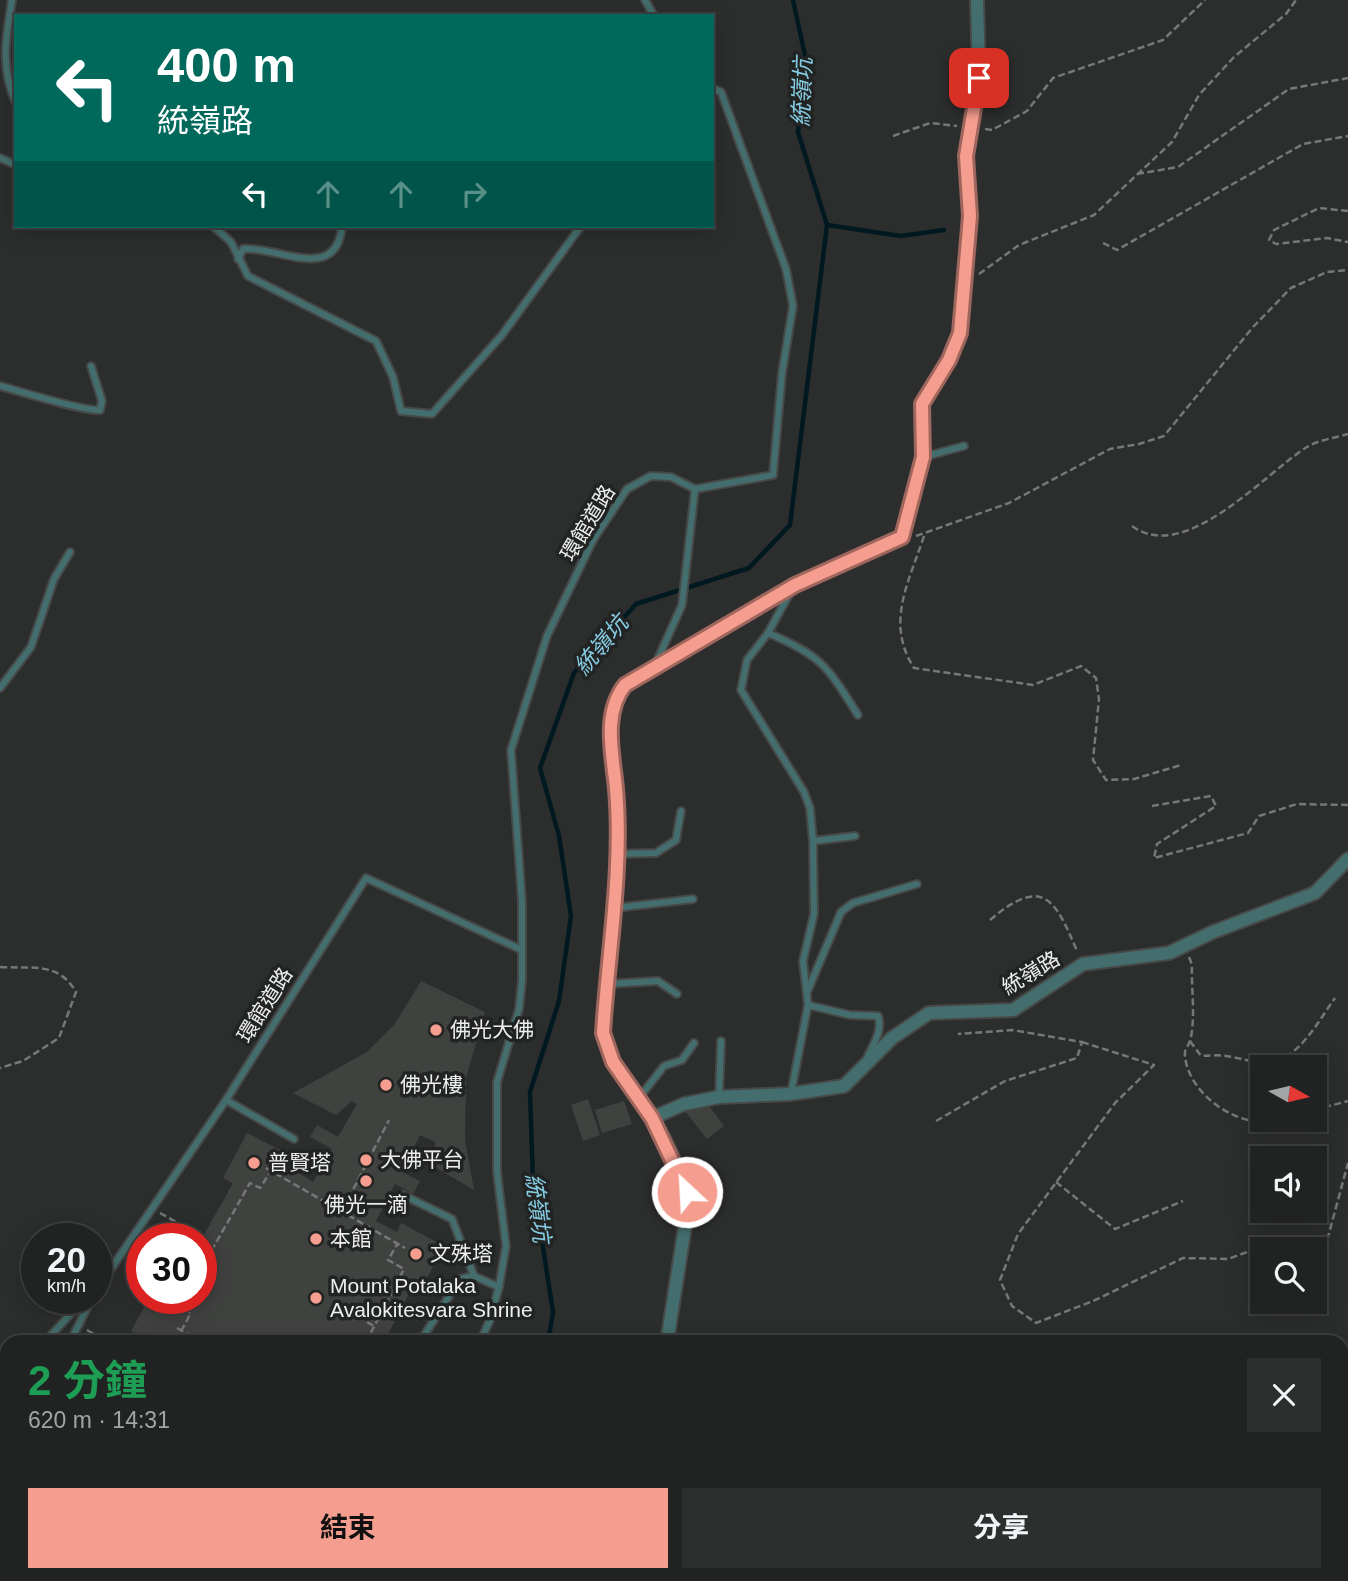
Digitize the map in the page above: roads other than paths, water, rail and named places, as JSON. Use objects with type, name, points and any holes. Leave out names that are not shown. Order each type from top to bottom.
[{"type":"street","points":[[668,1335],[688,1207],[687,1192],[652,1118],[607,1050],[603,1033],[619,820],[611,740],[613,710],[618,694],[625,685],[795,585],[902,537],[923,457],[922,404],[949,360],[960,333],[970,216],[966,156],[979,78],[977,0]]},
{"type":"street","name":"統嶺路","points":[[652,1118],[684,1104],[719,1097],[790,1094],[844,1086],[892,1038],[929,1013],[1013,1010],[1083,964],[1098,960],[1149,958],[1169,953],[1315,893],[1348,859]]},
{"type":"lane","points":[[12,0],[3,51],[9,88],[14,99]]},
{"type":"lane","points":[[653,670],[682,605],[695,489],[773,475],[782,373],[793,306],[782,256],[721,92],[714,89]]},
{"type":"lane","points":[[215,228],[231,242],[248,276],[376,341],[393,377],[401,411],[432,414],[502,335],[580,228]]},
{"type":"lane","points":[[238,259],[243,249],[255,248],[301,260],[321,258],[332,250],[341,237],[342,228]]},
{"type":"lane","points":[[0,386],[91,411],[100,410],[102,401],[92,366]]},
{"type":"lane","points":[[923,457],[964,446]]},
{"type":"lane","name":"環館道路","points":[[483,1335],[499,1287],[506,1247],[497,1172],[497,1082],[519,1009],[522,950],[522,901],[511,750],[547,636],[593,540],[627,489],[651,476],[671,477],[695,489]]},
{"type":"lane","points":[[0,688],[31,647],[54,579],[70,552]]},
{"type":"lane","points":[[790,1094],[808,1006],[803,961],[814,914],[810,808],[804,792],[741,690],[747,660],[768,633],[795,585]]},
{"type":"lane","points":[[768,633],[807,650],[830,671],[858,715]]},
{"type":"lane","points":[[615,854],[656,853],[676,840],[681,811]]},
{"type":"lane","points":[[813,841],[855,836]]},
{"type":"lane","name":"環館道路","points":[[112,1265],[226,1100],[366,878],[522,950]]},
{"type":"lane","points":[[808,992],[841,912],[853,904],[917,884]]},
{"type":"lane","points":[[612,909],[693,899]]},
{"type":"lane","points":[[606,984],[658,981],[677,994]]},
{"type":"lane","points":[[808,1006],[850,1015],[878,1016],[881,1023],[879,1033],[862,1070]]},
{"type":"lane","points":[[719,1097],[721,1041]]},
{"type":"lane","points":[[638,1100],[664,1066],[682,1060],[694,1043]]},
{"type":"lane","points":[[226,1100],[294,1139]]},
{"type":"lane","points":[[403,1195],[452,1220],[474,1276]]},
{"type":"lane","points":[[424,1335],[457,1282],[474,1276],[499,1287]]},
{"type":"lane","points":[[51,1335],[70,1314]]},
{"type":"lane","points":[[73,1335],[84,1314]]},
{"type":"waterway","name":"統嶺坑","points":[[549,1335],[553,1312],[533,1182],[530,1092],[559,1001],[571,916],[559,836],[540,768],[574,673],[636,604],[749,568],[790,525],[827,225],[798,132],[806,60],[793,0]]},
{"type":"waterway","points":[[827,225],[901,236],[944,230]]},
{"type":"place","name":"佛光大佛","points":[[436,1030]]},
{"type":"place","name":"佛光樓","points":[[386,1085]]},
{"type":"place","name":"大佛平台","points":[[366,1160]]},
{"type":"place","name":"普賢塔","points":[[254,1163]]},
{"type":"place","name":"佛光一滴","points":[[366,1181]]},
{"type":"place","name":"本館","points":[[316,1239]]},
{"type":"place","name":"文殊塔","points":[[416,1254]]},
{"type":"place","name":"Mount Potalaka Avalokitesvara Shrine","points":[[316,1298]]}]
